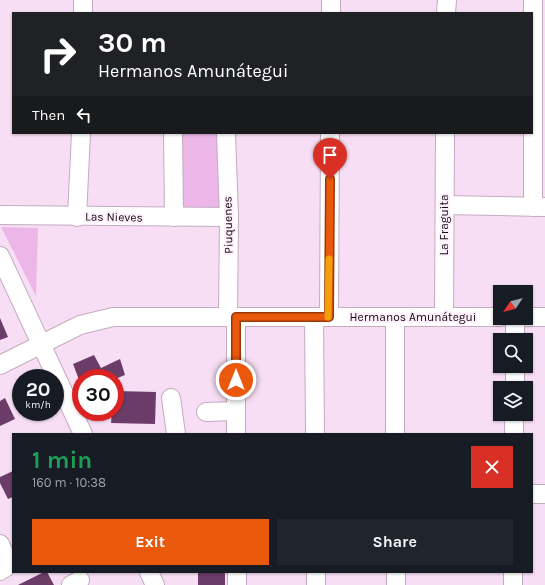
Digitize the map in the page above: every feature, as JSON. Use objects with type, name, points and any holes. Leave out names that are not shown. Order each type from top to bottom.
[{"type":"street","points":[[83,0],[83,12]]},
{"type":"street","points":[[331,0],[331,12]]},
{"type":"street","points":[[446,12],[447,0]]},
{"type":"street","points":[[533,0],[533,12]]},
{"type":"street","points":[[533,89],[545,89]]},
{"type":"street","points":[[444,205],[539,207],[533,106]]},
{"type":"street","points":[[77,217],[80,134]]},
{"type":"street","points":[[173,134],[174,218]]},
{"type":"street","name":"Piuquenes","points":[[226,134],[236,433]]},
{"type":"street","points":[[315,433],[330,134]]},
{"type":"street","name":"La Fraguita","points":[[444,317],[445,134]]},
{"type":"street","name":"Las Nieves","points":[[0,215],[174,218],[229,217]]},
{"type":"street","points":[[0,256],[40,346],[83,433]]},
{"type":"street","name":"Hermanos Amunátegui","points":[[0,365],[80,325],[113,317],[493,317]]},
{"type":"street","points":[[395,317],[395,433]]},
{"type":"street","points":[[533,317],[545,317]]},
{"type":"street","points":[[171,398],[176,433]]},
{"type":"street","points":[[206,412],[236,411]]},
{"type":"street","points":[[514,421],[514,433]]},
{"type":"street","points":[[533,494],[545,494]]},
{"type":"street","points":[[0,544],[8,563],[6,567],[0,571]]},
{"type":"street","points":[[149,573],[155,585]]},
{"type":"street","points":[[237,573],[237,585]]},
{"type":"street","points":[[316,573],[316,585]]},
{"type":"street","points":[[396,573],[396,585]]},
{"type":"street","points":[[513,573],[513,585]]},
{"type":"shaded area","points":[[178,134],[219,134],[221,215],[179,215]]},
{"type":"shaded area","points":[[1,227],[38,228],[36,296]]},
{"type":"building","points":[[0,318],[8,337],[0,340]]},
{"type":"building","points":[[94,355],[101,368],[120,359],[123,369],[75,369],[73,364]]},
{"type":"building","points":[[124,391],[156,392],[155,424],[111,423],[111,421],[124,421]]},
{"type":"building","points":[[5,398],[12,413],[12,420],[0,426],[0,401]]},
{"type":"building","points":[[12,471],[12,497],[8,499],[0,483],[0,477]]},
{"type":"building","points":[[42,573],[48,573],[54,585],[18,585]]},
{"type":"building","points":[[198,573],[225,573],[225,585],[198,585]]},
{"type":"slow traffic","points":[[328,317],[329,259]]},
{"type":"route","points":[[236,380],[236,317],[329,317],[330,179]]}]
